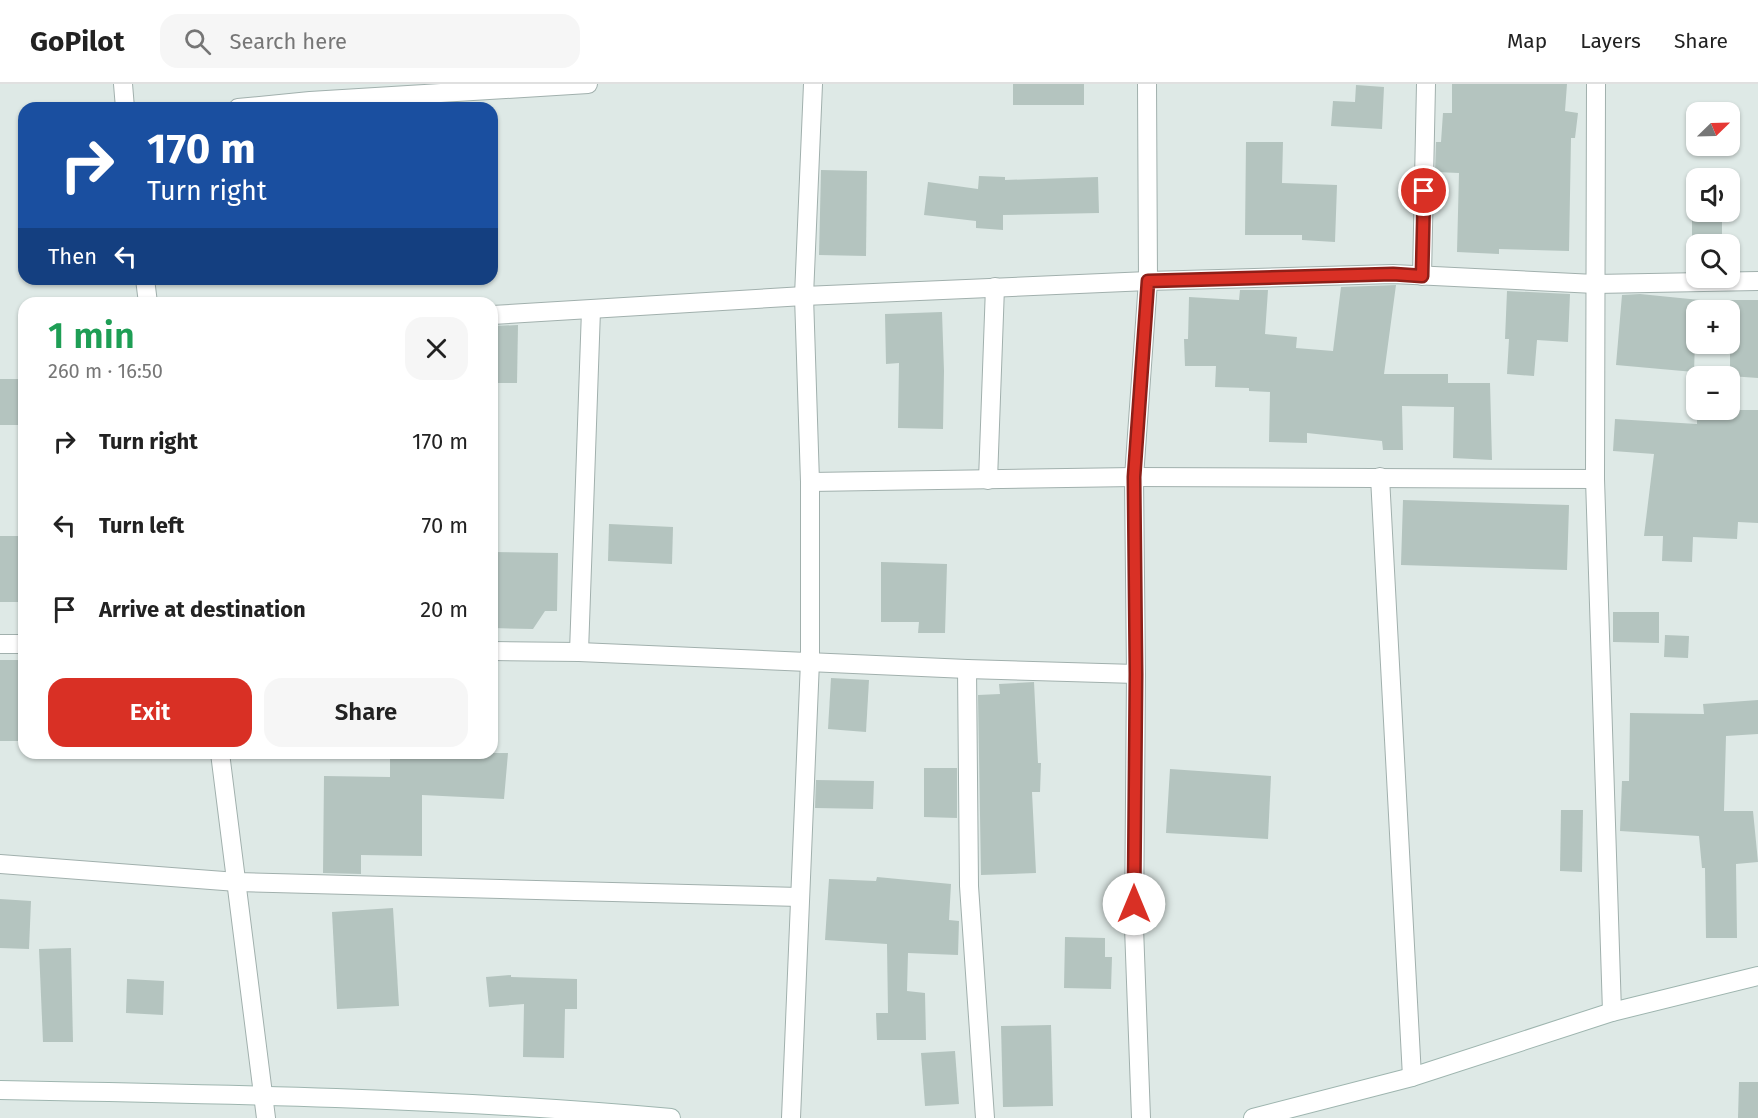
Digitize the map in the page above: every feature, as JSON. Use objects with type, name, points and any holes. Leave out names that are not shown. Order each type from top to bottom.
[{"type":"street","points":[[123,84],[124,102]]},
{"type":"street","points":[[267,102],[310,93],[588,84]]},
{"type":"street","points":[[791,1118],[810,661],[810,482],[804,296],[813,84]]},
{"type":"street","points":[[1141,1118],[1134,927],[1136,674],[1134,477],[1148,281],[1147,84]]},
{"type":"street","points":[[1422,276],[1426,84]]},
{"type":"street","points":[[1596,84],[1595,479],[1612,1012]]},
{"type":"street","points":[[498,315],[995,287],[1393,274],[1595,284],[1758,281]]},
{"type":"street","points":[[988,480],[995,287]]},
{"type":"street","points":[[579,652],[591,309]]},
{"type":"street","points":[[810,482],[1134,477],[1595,479]]},
{"type":"street","points":[[1380,477],[1412,1077]]},
{"type":"street","points":[[0,644],[18,644]]},
{"type":"street","points":[[498,651],[579,652],[1136,674]]},
{"type":"street","points":[[967,669],[969,886],[985,1118]]},
{"type":"street","points":[[221,759],[266,1118]]},
{"type":"street","points":[[0,864],[237,882],[799,897]]},
{"type":"street","points":[[1253,1118],[1412,1077],[1612,1012],[1758,976]]},
{"type":"street","points":[[0,1090],[262,1094],[671,1118]]},
{"type":"building","points":[[1013,84],[1084,84],[1084,105],[1013,105]]},
{"type":"building","points":[[1452,84],[1567,84],[1565,111],[1578,113],[1575,138],[1571,138],[1569,251],[1499,249],[1499,254],[1457,252],[1459,173],[1435,172],[1436,142],[1441,142],[1443,113],[1452,113]]},
{"type":"building","points":[[1356,85],[1384,87],[1382,129],[1331,126],[1333,101],[1355,102]]},
{"type":"building","points":[[1246,142],[1283,142],[1282,183],[1337,185],[1335,242],[1302,240],[1302,235],[1245,235]]},
{"type":"building","points":[[821,170],[867,171],[866,256],[819,255]]},
{"type":"building","points":[[979,176],[1005,177],[1005,180],[1098,177],[1099,213],[1003,215],[1003,230],[976,228],[976,221],[924,215],[928,182],[978,189]]},
{"type":"building","points":[[1692,222],[1722,222],[1722,234],[1692,234]]},
{"type":"building","points":[[1396,285],[1384,374],[1448,374],[1448,383],[1490,383],[1492,460],[1453,458],[1454,407],[1402,406],[1403,450],[1383,450],[1382,441],[1307,433],[1307,443],[1269,442],[1270,392],[1249,391],[1249,388],[1215,387],[1216,366],[1185,366],[1184,339],[1188,339],[1189,297],[1239,300],[1240,290],[1268,290],[1265,334],[1297,337],[1296,348],[1333,351],[1341,287]]},
{"type":"building","points":[[1507,291],[1570,294],[1568,342],[1537,340],[1534,376],[1507,374],[1509,339],[1505,339]]},
{"type":"building","points":[[1640,294],[1700,300],[1686,300],[1686,354],[1695,354],[1694,366],[1686,366],[1686,371],[1616,365],[1622,295]]},
{"type":"building","points":[[1740,300],[1758,300],[1758,378],[1740,377],[1740,366],[1730,366],[1730,354],[1740,354]]},
{"type":"building","points":[[942,312],[943,429],[898,428],[899,363],[886,364],[885,314]]},
{"type":"building","points":[[518,325],[517,383],[498,383],[498,326]]},
{"type":"building","points":[[0,379],[18,379],[18,425],[0,425]]},
{"type":"building","points":[[1740,410],[1758,410],[1758,523],[1738,522],[1737,539],[1693,537],[1692,562],[1662,561],[1663,536],[1644,536],[1654,454],[1613,451],[1615,419],[1697,424],[1697,420],[1740,420]]},
{"type":"building","points":[[1403,500],[1569,505],[1567,570],[1401,565]]},
{"type":"building","points":[[609,524],[673,527],[672,564],[608,561]]},
{"type":"building","points":[[0,536],[18,536],[18,602],[0,602]]},
{"type":"building","points":[[498,552],[558,553],[557,611],[545,611],[533,629],[498,628]]},
{"type":"building","points":[[881,562],[947,564],[945,633],[918,633],[919,622],[881,622]]},
{"type":"building","points":[[1613,612],[1659,612],[1659,643],[1613,642]]},
{"type":"building","points":[[1665,635],[1689,636],[1688,658],[1664,657]]},
{"type":"building","points":[[0,660],[18,660],[18,741],[0,741]]},
{"type":"building","points":[[831,678],[869,680],[866,732],[828,729]]},
{"type":"building","points":[[1034,682],[1038,763],[1041,763],[1040,792],[1032,792],[1036,873],[981,875],[978,695],[1000,694],[999,684]]},
{"type":"building","points":[[1758,700],[1758,734],[1726,736],[1724,811],[1753,811],[1758,862],[1736,864],[1737,938],[1706,938],[1705,868],[1702,868],[1699,836],[1620,831],[1622,781],[1629,781],[1630,713],[1704,714],[1703,704]]},
{"type":"building","points":[[498,753],[508,753],[504,799],[422,795],[422,856],[361,855],[361,874],[323,873],[324,776],[390,777],[390,759],[498,759]]},
{"type":"building","points":[[924,768],[957,768],[957,818],[924,817]]},
{"type":"building","points":[[1170,769],[1271,776],[1268,839],[1166,833]]},
{"type":"building","points":[[816,780],[874,781],[873,809],[815,808]]},
{"type":"building","points":[[1561,810],[1583,810],[1582,872],[1560,871]]},
{"type":"building","points":[[877,877],[951,884],[949,920],[959,921],[958,955],[908,953],[907,991],[925,993],[926,1040],[877,1040],[876,1013],[888,1013],[887,944],[825,940],[829,879],[876,881]]},
{"type":"building","points":[[0,899],[31,901],[29,949],[0,948]]},
{"type":"building","points":[[393,908],[399,1006],[337,1009],[332,912]]},
{"type":"building","points":[[1065,937],[1105,938],[1105,957],[1112,957],[1111,989],[1064,988]]},
{"type":"building","points":[[71,948],[73,1042],[43,1042],[39,949]]},
{"type":"building","points":[[511,975],[511,977],[577,979],[577,1009],[565,1009],[564,1058],[523,1057],[524,1004],[489,1007],[486,977]]},
{"type":"building","points":[[127,979],[164,981],[163,1015],[126,1013]]},
{"type":"building","points":[[1051,1025],[1053,1106],[1003,1107],[1001,1026]]},
{"type":"building","points":[[955,1051],[959,1104],[925,1106],[921,1053]]},
{"type":"building","points":[[1739,1082],[1758,1082],[1758,1118],[1738,1118]]},
{"type":"route","points":[[1134,904],[1136,674],[1134,477],[1148,281],[1393,274],[1422,276],[1424,191]]}]
